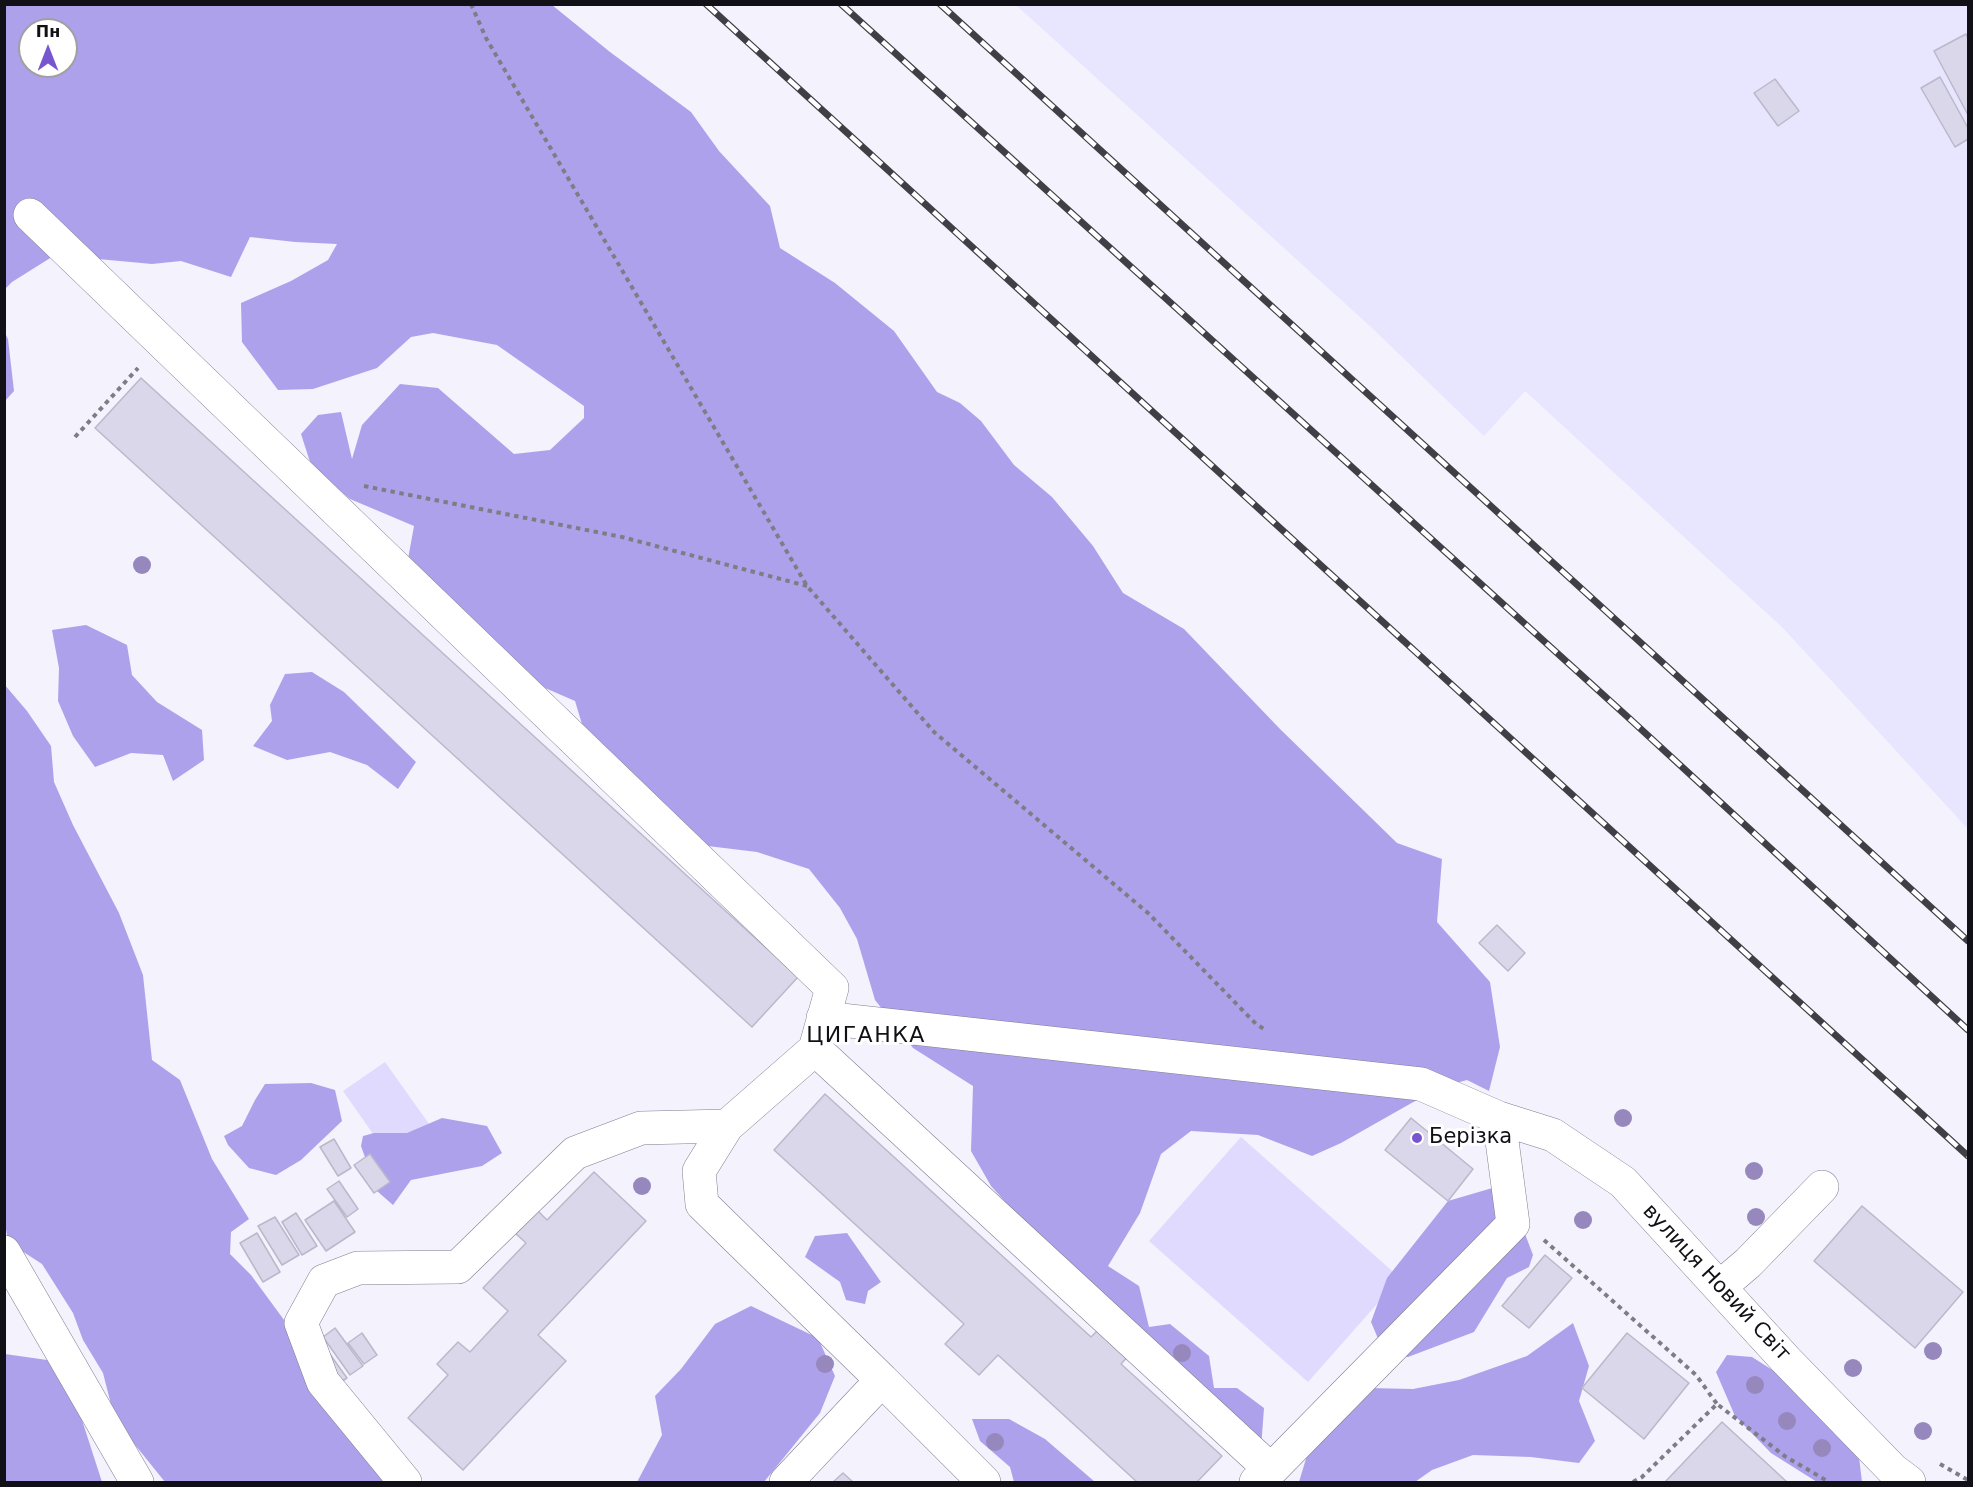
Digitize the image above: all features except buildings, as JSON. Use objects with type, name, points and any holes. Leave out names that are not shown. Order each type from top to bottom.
[{"type":"street","points":[[30,215],[832,988],[819,1034],[727,1125],[699,1171],[702,1204],[984,1482]]},
{"type":"street","points":[[819,1034],[1263,1476],[1513,1224],[1499,1118]]},
{"type":"street","name":"вулиця Новий Світ","points":[[819,1034],[1421,1084],[1499,1118],[1553,1135],[1623,1182],[1721,1286],[1785,1359],[1893,1470],[1909,1482]]},
{"type":"street","points":[[405,1482],[323,1382],[301,1323],[324,1281],[358,1268],[458,1267],[575,1153],[641,1128],[727,1125]]},
{"type":"street","points":[[1721,1286],[1748,1263],[1822,1187]]},
{"type":"street","points":[[4,1252],[137,1482]]},
{"type":"street","points":[[786,1482],[882,1380]]},
{"type":"path","points":[[471,4],[486,38],[807,586],[934,732],[1148,913],[1256,1024],[1266,1030]]},
{"type":"path","points":[[75,437],[161,343]]},
{"type":"path","points":[[354,484],[622,537],[807,586]]},
{"type":"path","points":[[1542,1239],[1696,1375],[1717,1404],[1786,1457],[1829,1482]]},
{"type":"path","points":[[1633,1482],[1642,1477],[1717,1404]]},
{"type":"shaded area","points":[[5,5],[552,5],[610,52],[691,112],[719,151],[770,206],[780,248],[835,283],[894,331],[937,392],[960,403],[981,421],[1014,465],[1052,497],[1093,546],[1123,593],[1184,629],[1280,729],[1397,843],[1442,859],[1437,922],[1490,982],[1500,1047],[1489,1091],[1467,1080],[1438,1088],[1341,1143],[1312,1156],[1258,1135],[1191,1131],[1161,1154],[1140,1213],[1108,1266],[1139,1286],[1149,1327],[1170,1324],[1209,1356],[1214,1388],[1237,1388],[1264,1408],[1261,1448],[1051,1244],[1017,1215],[991,1186],[971,1151],[973,1086],[913,1048],[875,1000],[857,939],[840,908],[809,869],[757,852],[683,843],[585,734],[575,701],[545,688],[406,570],[414,526],[350,499],[312,468],[301,434],[318,415],[341,412],[352,459],[362,425],[400,384],[438,388],[514,454],[550,450],[584,418],[584,406],[497,345],[433,333],[411,337],[377,368],[313,389],[278,390],[242,342],[241,303],[291,281],[328,260],[337,244],[250,237],[231,277],[181,261],[152,264],[55,255],[12,282],[5,289]]},
{"type":"shaded area","points":[[1016,5],[1968,5],[1968,829],[1782,627],[1525,391],[1484,436],[1371,327]]},
{"type":"shaded area","points":[[5,333],[8,339],[14,391],[5,401]]},
{"type":"shaded area","points":[[86,625],[127,645],[132,675],[157,702],[202,730],[204,760],[173,781],[163,755],[131,753],[95,767],[73,736],[58,701],[59,668],[52,630]]},
{"type":"shaded area","points":[[312,672],[344,692],[416,762],[398,789],[367,765],[330,752],[287,760],[253,746],[272,721],[270,705],[285,674]]},
{"type":"shaded area","points":[[4,684],[27,711],[51,746],[54,782],[73,825],[119,913],[143,975],[152,1060],[180,1080],[212,1159],[249,1219],[231,1232],[230,1254],[251,1275],[298,1339],[324,1405],[350,1441],[394,1482],[165,1482],[115,1420],[103,1373],[83,1340],[73,1313],[42,1264],[8,1242],[4,1216]]},
{"type":"shaded area","points":[[385,1062],[434,1131],[392,1161],[343,1091]]},
{"type":"shaded area","points":[[311,1083],[335,1090],[342,1121],[301,1160],[276,1175],[249,1168],[228,1145],[224,1136],[242,1126],[265,1084]]},
{"type":"shaded area","points":[[442,1118],[487,1126],[502,1153],[482,1166],[411,1180],[393,1205],[377,1191],[361,1146],[363,1136],[374,1133],[407,1133]]},
{"type":"shaded area","points":[[1241,1137],[1400,1278],[1308,1382],[1149,1241]]},
{"type":"shaded area","points":[[1506,1184],[1533,1255],[1529,1267],[1507,1278],[1474,1332],[1408,1357],[1385,1355],[1371,1322],[1387,1278],[1448,1201]]},
{"type":"shaded area","points":[[847,1233],[881,1282],[868,1291],[865,1304],[846,1300],[840,1282],[805,1257],[815,1236]]},
{"type":"shaded area","points":[[751,1306],[818,1338],[835,1376],[820,1413],[764,1482],[637,1482],[662,1435],[655,1396],[681,1369],[715,1324]]},
{"type":"shaded area","points":[[1573,1323],[1589,1366],[1579,1401],[1595,1441],[1579,1463],[1531,1457],[1473,1455],[1432,1470],[1415,1482],[1299,1482],[1311,1442],[1369,1388],[1413,1389],[1459,1380],[1527,1356]]},
{"type":"shaded area","points":[[5,1354],[54,1361],[81,1417],[102,1482],[5,1482]]},
{"type":"shaded area","points":[[1727,1355],[1752,1357],[1774,1371],[1859,1457],[1862,1482],[1817,1482],[1771,1453],[1735,1416],[1716,1372]]},
{"type":"shaded area","points":[[972,1419],[1009,1419],[1045,1439],[1095,1482],[1014,1482],[1010,1467],[980,1441]]},
{"type":"railway","points":[[706,4],[1968,1156]]},
{"type":"railway","points":[[841,4],[1631,720],[1968,1030]]},
{"type":"railway","points":[[940,4],[1968,941]]},
{"type":"place","name":"Берізка","points":[[1417,1138]]},
{"type":"district","name":"ЦИГАНКА","points":[[866,1036]]}]
